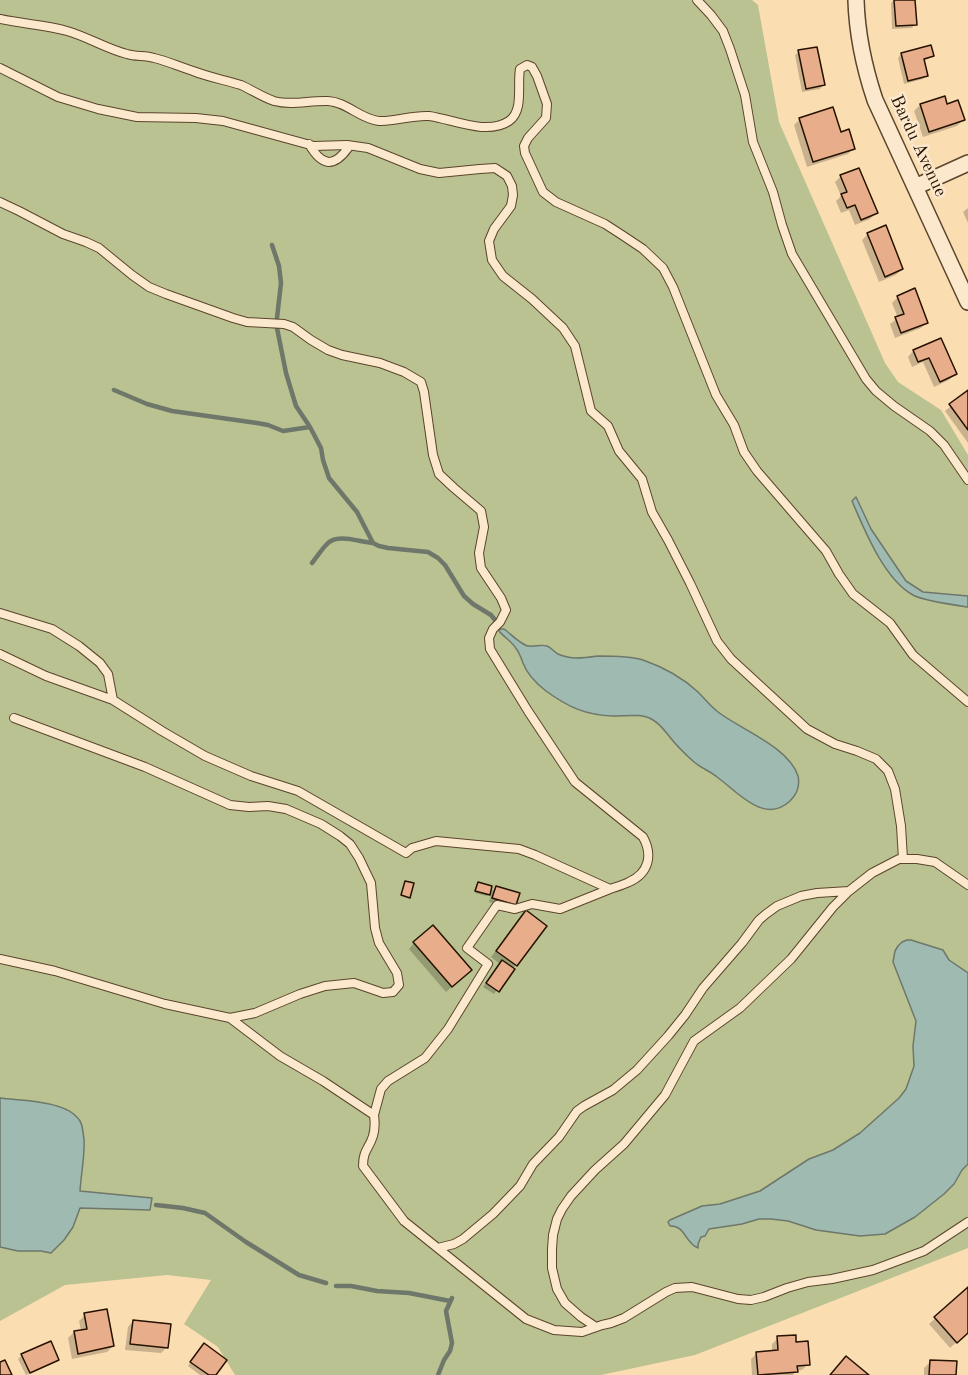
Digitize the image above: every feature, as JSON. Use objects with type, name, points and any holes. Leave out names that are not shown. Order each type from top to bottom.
[{"type":"street","name":"Bardu Avenue","points":[[856,0],[860,49],[874,100],[968,302]]},
{"type":"street","points":[[915,187],[968,163]]},
{"type":"lane","points":[[697,0],[723,31],[730,49],[744,95],[753,142],[773,192],[792,254],[866,380],[894,406],[930,431],[944,445],[968,480]]},
{"type":"lane","points":[[0,19],[64,30],[126,54],[153,57],[193,72],[241,85],[265,98],[276,101],[294,104],[331,101],[340,103],[367,118],[380,121],[430,116],[475,126],[501,125],[511,120],[516,112],[520,69],[527,65],[532,67],[547,104],[546,118],[524,146],[543,192],[556,202],[605,224],[643,249],[663,268],[673,287],[716,394],[734,425],[744,453],[826,551],[854,594],[890,623],[913,655],[968,702]]},
{"type":"lane","points":[[0,68],[58,97],[98,109],[137,117],[223,121],[314,146],[347,145],[368,148],[420,169],[439,173],[495,168],[507,176],[513,195],[511,206],[494,229],[489,241],[492,260],[503,276],[563,328],[575,346],[591,411],[608,426],[619,451],[642,479],[652,512],[690,583],[717,641],[731,659],[807,729],[835,744],[876,759],[888,771],[895,789],[903,859]]},
{"type":"lane","points":[[309,144],[317,156],[327,162],[339,159],[348,148],[347,145]]},
{"type":"lane","points":[[0,202],[63,234],[99,248],[149,287],[247,322],[284,324],[293,327],[328,350],[380,363],[404,372],[421,382],[433,455],[439,474],[481,511],[483,518],[484,527],[479,553],[481,568],[501,598],[506,610],[489,638],[490,649],[575,782],[643,837],[649,849],[649,859],[642,873],[628,883],[560,909],[532,904],[514,909],[497,905],[467,948],[488,964],[448,1029],[425,1058],[388,1081],[381,1089],[374,1115],[373,1137],[363,1155],[363,1166],[404,1221],[526,1319],[554,1330],[582,1332],[624,1318],[675,1288],[692,1287],[725,1297],[752,1300],[808,1282],[873,1270],[924,1251],[968,1222]]},
{"type":"lane","points":[[0,613],[52,629],[79,646],[100,663],[108,674],[113,700]]},
{"type":"lane","points":[[0,654],[46,676],[113,700],[205,756],[251,776],[298,791],[406,853],[412,848],[436,841],[519,849],[610,889]]},
{"type":"lane","points":[[0,959],[55,971],[165,1004],[230,1018],[255,1013],[325,986],[354,983],[383,993],[393,992],[399,985],[397,973],[379,943],[375,928],[371,883],[350,844],[340,836],[321,824],[286,809],[230,805],[145,767],[14,718]]},
{"type":"lane","points":[[597,1327],[565,1303],[557,1289],[552,1268],[553,1234],[562,1209],[571,1196],[624,1144],[665,1095],[694,1041],[749,1000],[791,959],[833,907],[872,873],[899,859],[917,859],[935,862],[968,885]]},
{"type":"lane","points":[[438,1248],[463,1239],[493,1214],[520,1186],[533,1164],[559,1137],[577,1112],[613,1090],[650,1057],[759,920],[777,906],[801,896],[849,891]]},
{"type":"lane","points":[[230,1018],[280,1056],[374,1115]]},
{"type":"green space","points":[[0,0],[752,0],[758,5],[779,122],[885,363],[898,382],[941,410],[968,455],[968,1248],[695,1355],[601,1375],[235,1375],[218,1347],[184,1324],[211,1280],[167,1275],[65,1285],[0,1321]]},
{"type":"water","points":[[856,497],[871,529],[906,581],[923,592],[968,596],[968,607],[924,599],[903,588],[884,566],[869,540],[852,501]]},
{"type":"water","points":[[504,629],[526,645],[547,646],[564,656],[576,658],[621,656],[643,660],[672,673],[698,692],[718,712],[775,747],[785,756],[799,779],[794,795],[790,801],[780,807],[761,808],[742,798],[694,762],[653,720],[639,716],[594,714],[562,702],[533,678],[518,651],[499,631]]},
{"type":"water","points":[[907,940],[943,950],[949,960],[968,973],[968,1164],[944,1194],[915,1217],[885,1234],[860,1236],[816,1230],[788,1221],[759,1219],[709,1229],[705,1236],[701,1237],[698,1248],[694,1246],[679,1228],[670,1226],[668,1222],[670,1220],[702,1206],[720,1204],[760,1191],[809,1159],[833,1150],[860,1133],[906,1089],[914,1066],[913,1046],[916,1021],[893,962],[898,946]]},
{"type":"water","points":[[0,1098],[55,1105],[74,1114],[81,1123],[84,1139],[80,1191],[152,1198],[150,1210],[80,1208],[73,1227],[51,1253],[18,1251],[0,1247]]},
{"type":"building","points":[[894,0],[915,0],[917,25],[896,26]]},
{"type":"building","points":[[931,45],[934,56],[924,59],[928,76],[908,81],[901,53]]},
{"type":"building","points":[[817,47],[825,85],[806,89],[798,50]]},
{"type":"building","points":[[945,96],[947,104],[958,100],[965,120],[929,132],[920,104]]},
{"type":"building","points":[[833,107],[841,132],[849,129],[855,149],[813,162],[799,118]]},
{"type":"building","points":[[859,168],[878,213],[861,220],[855,205],[847,208],[841,194],[847,192],[840,175]]},
{"type":"building","points":[[886,225],[903,269],[885,277],[867,233]]},
{"type":"building","points":[[915,288],[928,323],[901,333],[895,317],[904,314],[897,296]]},
{"type":"building","points":[[941,338],[957,374],[940,382],[929,358],[918,362],[913,350]]},
{"type":"building","points":[[968,390],[968,430],[949,404]]},
{"type":"building","points":[[405,881],[414,883],[410,898],[401,895]]},
{"type":"building","points":[[478,882],[492,886],[490,895],[475,891]]},
{"type":"building","points":[[496,886],[520,893],[516,905],[492,898]]},
{"type":"building","points":[[526,910],[547,926],[517,966],[496,951]]},
{"type":"building","points":[[433,925],[472,970],[452,987],[413,942]]},
{"type":"building","points":[[502,960],[515,969],[499,992],[486,983]]},
{"type":"building","points":[[968,1287],[968,1333],[957,1343],[934,1317]]},
{"type":"building","points":[[107,1309],[114,1346],[78,1354],[74,1331],[87,1329],[84,1313]]},
{"type":"building","points":[[133,1320],[171,1324],[168,1348],[130,1344]]},
{"type":"building","points":[[796,1335],[796,1342],[808,1341],[810,1365],[797,1366],[798,1372],[758,1375],[756,1352],[778,1350],[777,1336]]},
{"type":"building","points":[[51,1341],[59,1360],[30,1373],[21,1354]]},
{"type":"building","points":[[204,1343],[227,1360],[216,1375],[209,1375],[190,1362]]},
{"type":"building","points":[[846,1356],[869,1375],[830,1375]]},
{"type":"building","points":[[5,1360],[12,1375],[0,1375],[0,1362]]},
{"type":"building","points":[[930,1360],[957,1361],[956,1375],[929,1375]]},
{"type":"waterway","points":[[272,245],[279,266],[281,283],[277,318]]},
{"type":"waterway","points":[[277,328],[286,373],[296,406],[321,448],[329,478],[357,512],[373,543],[388,548],[428,552],[438,558],[445,565],[464,596],[495,620]]},
{"type":"waterway","points":[[114,390],[147,404],[172,411],[257,423],[283,431],[310,427]]},
{"type":"waterway","points":[[312,563],[327,544],[336,539],[373,543]]},
{"type":"waterway","points":[[156,1205],[205,1213],[299,1275],[326,1283]]},
{"type":"waterway","points":[[336,1286],[409,1293],[450,1301]]},
{"type":"waterway","points":[[438,1375],[452,1343],[446,1311],[452,1298]]}]
